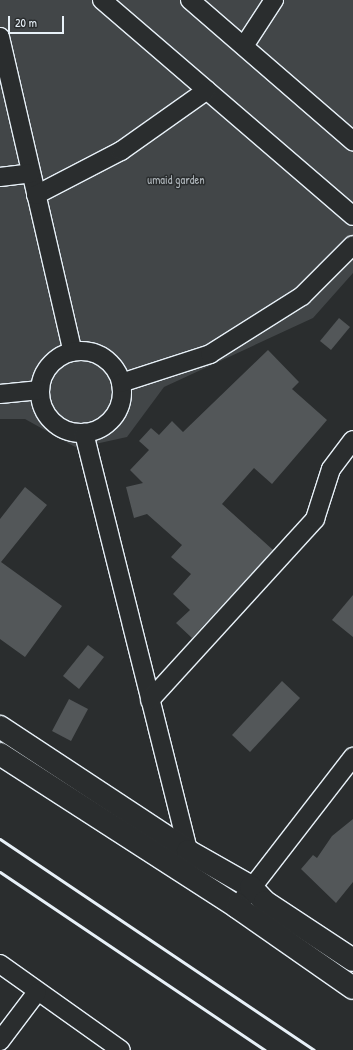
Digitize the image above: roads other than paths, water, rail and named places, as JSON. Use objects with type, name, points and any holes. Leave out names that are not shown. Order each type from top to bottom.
[{"type":"main road","points":[[0,727],[188,852],[251,887],[265,902],[353,960]]},
{"type":"main road","points":[[0,754],[237,907],[353,988]]},
{"type":"street","points":[[102,0],[353,216]]},
{"type":"street","points":[[190,0],[353,141]]},
{"type":"street","points":[[244,46],[274,0]]},
{"type":"street","points":[[0,37],[73,352]]},
{"type":"street","points":[[36,195],[121,151],[207,90]]},
{"type":"street","points":[[0,178],[31,173]]},
{"type":"street","points":[[121,383],[210,354],[302,296],[353,245]]},
{"type":"street","points":[[87,351],[102,357],[113,366],[121,383],[121,398],[112,418],[100,428],[84,433],[63,428],[49,418],[42,406],[40,390],[42,377],[50,364],[59,357],[73,352],[87,351]]},
{"type":"street","points":[[0,394],[40,390]]},
{"type":"street","points":[[84,433],[188,852]]},
{"type":"street","points":[[150,700],[316,519],[331,469],[353,440]]},
{"type":"street","points":[[237,907],[353,757]]},
{"type":"street","points":[[0,964],[37,992],[121,1050]]},
{"type":"street","points":[[0,1041],[37,992]]},
{"type":"railway","points":[[0,839],[314,1050]]},
{"type":"railway","points":[[0,872],[265,1050]]},
{"type":"park label","name":"umaid garden","points":[[176,180]]}]
